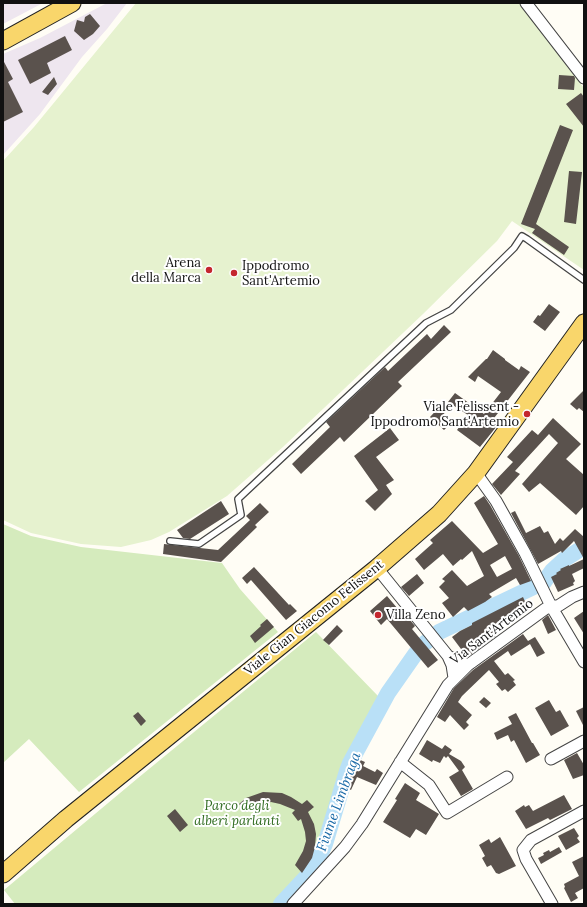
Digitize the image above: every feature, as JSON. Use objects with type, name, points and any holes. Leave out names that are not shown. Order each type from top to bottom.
[{"type":"main road","points":[[3,41],[72,3]]},
{"type":"main road","name":"Viale Gian Giacomo Felissent","points":[[3,874],[66,818],[377,568],[439,514],[476,472],[584,323]]},
{"type":"street","points":[[526,3],[584,78]]},
{"type":"street","points":[[476,472],[496,501],[526,554],[551,606],[584,662]]},
{"type":"street","points":[[377,568],[448,656],[452,665],[454,678]]},
{"type":"street","name":"Via Sant'Artemio","points":[[294,904],[345,847],[370,812],[444,691],[454,678],[468,665],[522,625],[551,606],[558,606],[572,597],[584,592]]},
{"type":"street","points":[[448,656],[468,665]]},
{"type":"street","points":[[551,759],[584,741]]},
{"type":"street","points":[[400,762],[429,785],[447,813],[507,777]]},
{"type":"street","points":[[552,904],[526,859],[523,850],[531,840],[584,812]]},
{"type":"lane","points":[[170,541],[198,544],[241,515],[238,499],[426,323],[451,310],[514,248],[522,236],[584,280]]},
{"type":"shaded area","points":[[3,3],[43,3],[3,24]]},
{"type":"shaded area","points":[[107,3],[127,3],[107,29],[82,57],[40,114],[3,155],[3,54],[40,38]]},
{"type":"green space","name":"Ippodromo Sant'Artemio","points":[[136,3],[519,3],[584,88],[584,270],[512,221],[497,241],[423,314],[284,446],[227,496],[169,532],[151,540],[121,547],[81,544],[31,533],[3,520],[3,161],[34,127]]},
{"type":"green space","points":[[3,524],[31,536],[81,547],[222,563],[240,589],[278,632],[79,792],[29,739],[3,763]]},
{"type":"green space","name":"Parco degli alberi parlanti","points":[[316,632],[379,697],[367,719],[345,769],[324,837],[311,868],[273,904],[15,904],[4,890]]},
{"type":"building","points":[[90,14],[100,26],[93,34],[84,40],[74,31],[77,20],[84,22],[85,17]]},
{"type":"building","points":[[65,36],[72,50],[47,63],[51,73],[30,84],[18,60]]},
{"type":"building","points":[[3,60],[13,79],[8,82],[23,112],[3,122]]},
{"type":"building","points":[[559,75],[574,76],[574,90],[558,89]]},
{"type":"building","points":[[54,77],[57,84],[48,95],[42,92]]},
{"type":"building","points":[[581,93],[584,97],[584,127],[566,104]]},
{"type":"building","points":[[560,125],[573,130],[536,224],[569,247],[564,255],[532,233],[535,229],[521,224]]},
{"type":"building","points":[[569,171],[582,172],[576,224],[564,222]]},
{"type":"building","points":[[549,304],[560,312],[545,331],[533,322],[538,315],[540,316]]},
{"type":"building","points":[[444,325],[451,332],[398,382],[402,386],[344,442],[340,437],[301,474],[292,464],[330,427],[326,422],[385,367],[388,371],[427,334],[431,339]]},
{"type":"building","points":[[493,350],[519,370],[521,366],[530,372],[491,422],[497,426],[480,447],[457,430],[468,415],[448,402],[455,393],[484,414],[501,392],[478,376],[475,382],[468,377],[487,359]]},
{"type":"building","points":[[584,390],[584,412],[579,408],[577,410],[570,404]]},
{"type":"building","points":[[444,402],[450,407],[441,417],[449,425],[444,430],[430,417]]},
{"type":"building","points":[[553,418],[581,444],[566,459],[584,475],[584,506],[576,515],[540,483],[529,492],[522,484],[558,443],[549,434],[515,471],[520,474],[501,495],[492,484],[513,462],[507,457],[532,430],[538,435]]},
{"type":"building","points":[[390,428],[399,440],[376,457],[394,480],[386,485],[392,494],[375,511],[365,501],[378,490],[354,456]]},
{"type":"building","points":[[484,496],[519,556],[531,581],[520,585],[516,578],[489,594],[492,597],[485,602],[468,611],[464,607],[453,617],[442,603],[449,598],[439,587],[445,581],[442,579],[452,570],[467,586],[484,576],[472,551],[453,566],[443,554],[424,570],[415,559],[433,543],[430,540],[452,521],[483,553],[498,544],[474,503]],"holes":[[[505,556],[512,569],[497,577],[490,565]]]},
{"type":"building","points":[[221,501],[229,514],[190,539],[183,538],[177,530]]},
{"type":"building","points":[[260,503],[269,512],[255,525],[257,527],[221,562],[163,554],[164,544],[218,550],[250,520],[246,516]]},
{"type":"building","points":[[515,511],[526,533],[540,526],[544,533],[548,531],[555,544],[560,538],[563,541],[575,529],[584,537],[584,559],[574,541],[562,553],[561,551],[538,564],[511,513]]},
{"type":"building","points":[[584,559],[584,568],[572,574],[575,581],[573,583],[574,585],[558,592],[551,577],[557,574],[556,573],[561,570],[560,569]]},
{"type":"building","points":[[254,567],[289,605],[290,604],[297,611],[286,620],[251,580],[247,584],[242,578]]},
{"type":"building","points":[[417,574],[424,583],[409,596],[401,587]]},
{"type":"building","points":[[387,596],[398,609],[399,607],[415,626],[412,629],[438,660],[428,668],[387,619],[381,625],[370,611]]},
{"type":"building","points":[[523,597],[527,606],[508,615],[509,617],[490,627],[496,636],[467,657],[452,637],[472,625],[472,623]]},
{"type":"building","points":[[584,611],[584,634],[574,618]]},
{"type":"building","points":[[548,615],[556,630],[548,634],[542,620]]},
{"type":"building","points":[[267,619],[274,627],[255,643],[250,636]]},
{"type":"building","points":[[337,625],[343,631],[329,645],[323,640]]},
{"type":"building","points":[[523,634],[528,641],[535,637],[545,653],[537,657],[530,644],[511,656],[508,651],[494,661],[505,675],[508,673],[515,680],[513,681],[516,685],[508,692],[505,689],[502,691],[496,684],[499,682],[489,670],[462,696],[458,702],[472,715],[466,722],[469,725],[464,730],[450,715],[445,722],[437,717],[454,688],[473,670]]},
{"type":"building","points":[[484,697],[491,703],[486,708],[479,702]]},
{"type":"building","points":[[549,700],[556,712],[560,710],[569,726],[551,736],[535,708]]},
{"type":"building","points":[[584,707],[584,727],[576,711]]},
{"type":"building","points":[[138,712],[146,721],[141,726],[133,716]]},
{"type":"building","points":[[516,713],[540,755],[526,763],[514,740],[511,742],[508,735],[497,740],[494,733],[512,724],[508,717]]},
{"type":"building","points":[[427,740],[442,749],[445,745],[452,750],[449,754],[461,761],[465,767],[462,770],[473,789],[461,796],[449,777],[459,771],[448,756],[446,758],[444,756],[440,763],[433,760],[432,762],[419,754]]},
{"type":"building","points":[[577,753],[584,765],[584,775],[573,779],[564,760]]},
{"type":"building","points":[[358,759],[365,762],[363,766],[375,772],[377,769],[383,773],[376,785],[357,777],[351,790],[346,787]]},
{"type":"building","points":[[405,783],[420,793],[416,800],[439,814],[426,835],[416,829],[410,838],[383,822],[397,800],[395,799]]},
{"type":"building","points":[[263,792],[282,793],[302,804],[307,800],[314,807],[308,812],[314,824],[316,834],[315,847],[312,858],[302,873],[295,865],[303,851],[306,841],[305,832],[301,819],[298,821],[292,813],[295,810],[271,802],[252,807],[246,812],[239,804],[246,798]]},
{"type":"building","points":[[564,795],[572,809],[550,820],[548,818],[526,829],[515,811],[524,805],[525,807],[529,805],[533,811]]},
{"type":"building","points":[[175,809],[188,825],[180,832],[167,816]]},
{"type":"building","points":[[574,828],[579,836],[577,838],[580,842],[566,850],[558,836]]},
{"type":"building","points":[[500,837],[516,866],[499,874],[496,873],[491,865],[487,867],[482,858],[485,856],[479,845],[489,839],[491,843]]},
{"type":"building","points":[[559,847],[562,852],[541,864],[538,858],[544,855],[543,853],[549,850],[550,852]]},
{"type":"building","points":[[584,856],[584,888],[575,893],[578,898],[571,902],[564,888],[564,884],[579,876],[572,862]]},
{"type":"waterway","name":"Fiume Limbraga","points":[[425,643],[439,632],[544,582],[552,571],[565,559],[584,547]]},
{"type":"waterway","name":"Fiume Limbraga","points":[[281,904],[310,873],[317,862],[325,844],[350,763],[388,693],[416,653]]},
{"type":"place","name":"Arena della Marca","points":[[209,270]]},
{"type":"place","name":"Ippodromo Sant'Artemio","points":[[234,273]]},
{"type":"place","name":"Viale Felissent - Ippodromo Sant'Artemio","points":[[527,414]]},
{"type":"place","name":"Villa Zeno","points":[[378,615]]}]
